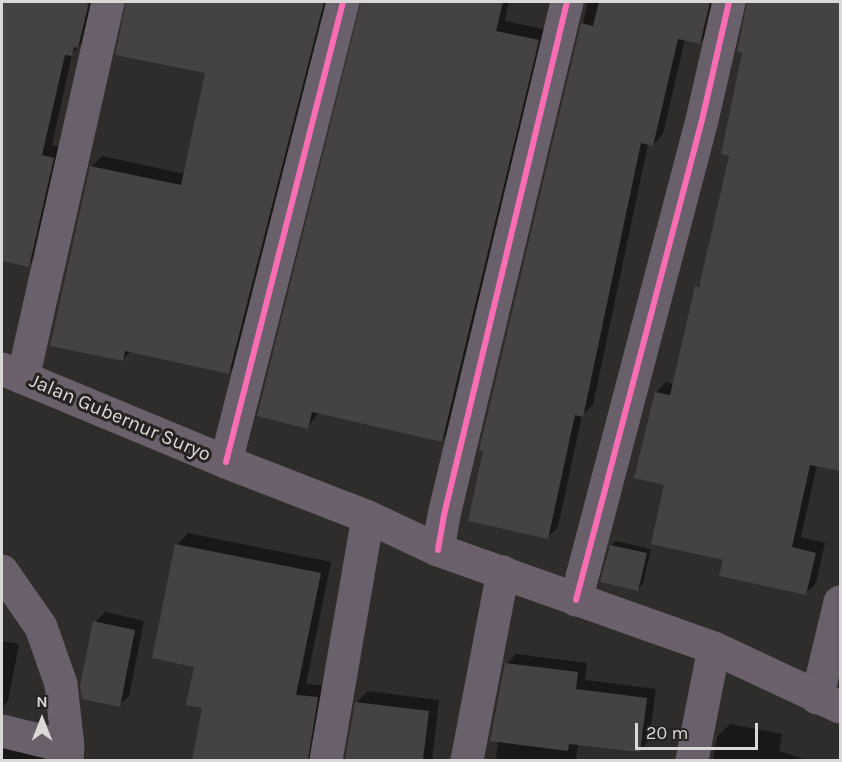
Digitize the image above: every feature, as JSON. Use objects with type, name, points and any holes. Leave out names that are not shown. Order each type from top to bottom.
[{"type":"main road","name":"Jalan Gubernur Suryo","points":[[12,373],[226,462],[368,517],[438,550],[714,648],[829,702]]},
{"type":"street","points":[[12,373],[108,2]]},
{"type":"street","points":[[226,462],[343,2]]},
{"type":"street","points":[[438,550],[567,2]]},
{"type":"street","points":[[576,600],[702,120],[729,2]]},
{"type":"street","points":[[326,760],[368,517]]},
{"type":"street","points":[[2,570],[41,627],[61,684],[67,754],[2,731]]},
{"type":"street","points":[[467,760],[503,572]]},
{"type":"street","points":[[829,702],[840,602]]},
{"type":"street","points":[[692,760],[714,648]]},
{"type":"building","points":[[2,2],[89,2],[78,48],[74,47],[72,56],[65,55],[42,155],[54,158],[29,267],[2,261]]},
{"type":"building","points":[[126,2],[324,2],[229,374],[125,351],[123,361],[50,346],[90,166],[181,185],[205,73],[115,55]]},
{"type":"building","points":[[361,2],[503,2],[496,31],[539,40],[442,442],[312,412],[308,429],[257,416]]},
{"type":"building","points":[[599,2],[710,2],[700,44],[678,39],[653,146],[641,143],[583,417],[575,415],[548,539],[468,521],[483,451],[479,450],[581,23],[593,26]]},
{"type":"building","points":[[747,2],[840,2],[840,471],[810,465],[792,547],[816,553],[806,595],[719,576],[723,560],[651,544],[664,485],[634,478],[655,392],[670,395],[695,286],[699,287],[729,156],[721,154],[742,53],[737,52]]},
{"type":"building","points":[[175,544],[321,573],[296,695],[318,697],[308,760],[192,760],[202,708],[186,705],[194,667],[152,658]]},
{"type":"building","points":[[610,545],[647,553],[638,591],[600,582]]},
{"type":"building","points":[[93,621],[135,630],[120,707],[82,699],[80,686]]},
{"type":"building","points":[[505,663],[578,672],[576,689],[647,698],[640,752],[569,744],[568,751],[490,741]]},
{"type":"building","points":[[355,702],[429,711],[423,760],[345,760]]},
{"type":"cycle path","points":[[226,462],[343,2]]},
{"type":"cycle path","points":[[438,550],[444,515],[567,2]]},
{"type":"cycle path","points":[[576,600],[702,120],[729,2]]}]
